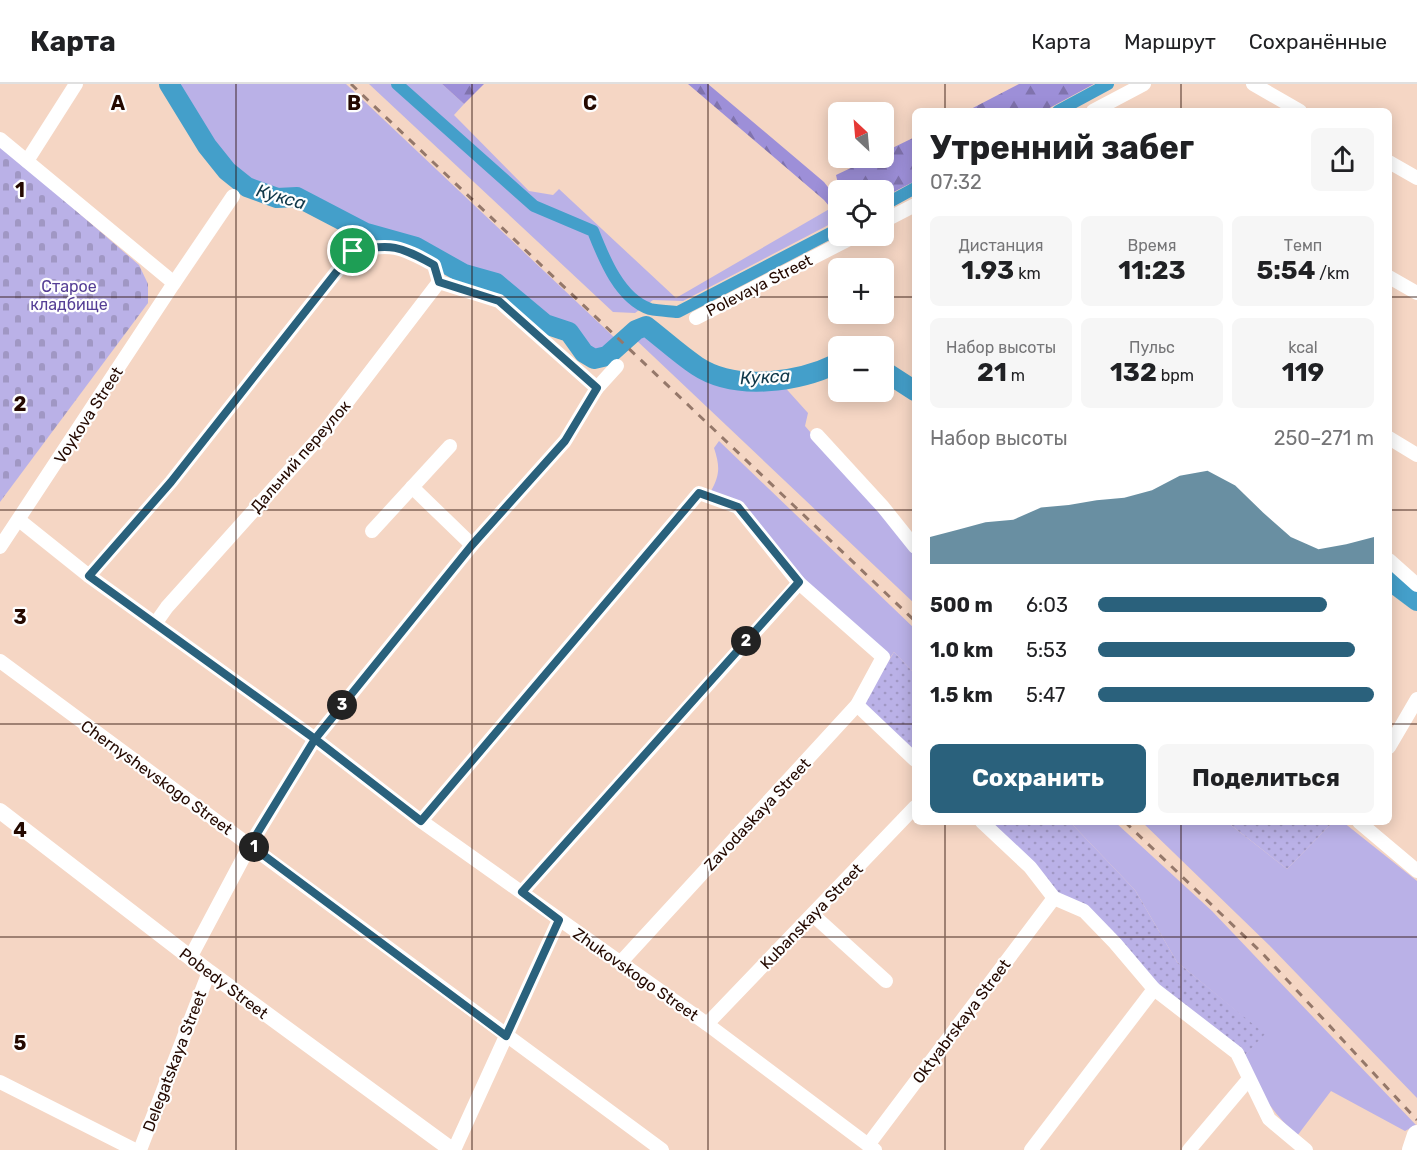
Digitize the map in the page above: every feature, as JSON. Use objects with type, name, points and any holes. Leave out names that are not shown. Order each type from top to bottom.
[{"type":"main road","points":[[1412,1150],[1417,1136]]},
{"type":"street","points":[[27,161],[76,84]]},
{"type":"street","points":[[1101,108],[1144,84]]},
{"type":"street","points":[[1253,84],[1295,108]]},
{"type":"street","points":[[0,139],[174,283]]},
{"type":"street","points":[[1392,164],[1417,178]]},
{"type":"street","name":"Voykova Street","points":[[0,547],[233,196]]},
{"type":"street","points":[[894,216],[912,206]]},
{"type":"street","points":[[89,576],[171,482],[353,251],[384,244],[414,254],[434,265],[439,282],[499,301],[597,388]]},
{"type":"street","name":"Polevaya Street","points":[[696,318],[836,246]]},
{"type":"street","points":[[1392,279],[1417,293]]},
{"type":"street","name":"Дальний переулок","points":[[155,624],[167,607],[325,431],[439,282]]},
{"type":"street","points":[[190,958],[250,845],[315,739],[472,545],[565,441],[597,388],[617,366]]},
{"type":"street","points":[[817,435],[883,507],[912,544]]},
{"type":"street","points":[[1392,440],[1417,455]]},
{"type":"street","points":[[372,531],[450,446]]},
{"type":"street","points":[[412,487],[472,545]]},
{"type":"street","points":[[421,821],[699,493],[738,507],[799,582],[522,892]]},
{"type":"street","name":"Zhukovskogo Street","points":[[20,520],[89,576],[315,739],[421,821],[707,1024],[872,1148]]},
{"type":"street","points":[[1392,563],[1417,585]]},
{"type":"street","name":"Zavodaskaya Street","points":[[620,963],[857,705],[884,657],[799,582]]},
{"type":"street","name":"Chernyshevskogo Street","points":[[0,661],[662,1150]]},
{"type":"street","points":[[1392,742],[1417,699]]},
{"type":"street","points":[[857,705],[912,757]]},
{"type":"street","name":"Kubanskaya Street","points":[[707,1024],[912,810]]},
{"type":"street","name":"Pobedy Street","points":[[0,811],[208,972],[453,1150]]},
{"type":"street","points":[[985,825],[1030,867],[1054,898],[1084,911],[1154,989],[1237,1053],[1248,1080],[1269,1119],[1306,1150]]},
{"type":"street","points":[[1363,825],[1417,871]]},
{"type":"street","name":"Oktyabrskaya Street","points":[[872,1148],[1054,898]]},
{"type":"street","points":[[813,915],[886,981]]},
{"type":"street","points":[[453,1150],[559,920]]},
{"type":"street","name":"Delegatskaya Street","points":[[140,1150],[208,972]]},
{"type":"street","points":[[1031,1150],[1154,989]]},
{"type":"street","points":[[1189,1150],[1248,1080]]},
{"type":"street","points":[[0,1082],[135,1150]]},
{"type":"green space","points":[[177,84],[346,84],[616,339],[598,351],[587,351],[572,330],[545,318],[499,279],[465,270],[417,242],[401,240],[367,229],[301,193],[278,193],[249,183],[229,168],[210,144]]},
{"type":"green space","points":[[369,84],[442,84],[464,104],[454,115],[529,191],[553,195],[559,189],[676,298],[828,210],[828,225],[683,301],[653,300],[635,313],[613,312]]},
{"type":"green space","points":[[442,84],[484,84],[464,104]]},
{"type":"green space","points":[[688,84],[708,84],[824,182],[828,187],[828,205]]},
{"type":"green space","points":[[1019,84],[1094,84],[1050,108],[973,108]]},
{"type":"green space","points":[[912,138],[912,183],[894,192],[894,180],[837,180],[836,175],[851,168],[894,168],[894,147]]},
{"type":"green space","name":"Старое кладбище","points":[[0,145],[139,265],[148,284],[148,303],[0,502]]},
{"type":"green space","points":[[649,332],[711,380],[744,385],[781,383],[808,413],[805,426],[912,550],[912,601],[635,339]]},
{"type":"green space","points":[[719,441],[912,626],[912,671],[894,652],[889,659],[801,579],[749,511],[711,491],[716,480],[718,465],[714,448]]},
{"type":"green space","points":[[894,652],[912,671],[912,750],[862,705]]},
{"type":"green space","points":[[992,825],[1073,825],[1135,890],[1177,962],[1265,1034],[1244,1056],[1158,985],[1058,894],[1046,877]]},
{"type":"green space","points":[[1073,825],[1118,825],[1212,911],[1416,1125],[1405,1131],[1331,1091],[1297,1136],[1266,1099],[1244,1056],[1264,1034],[1177,962],[1135,890]]},
{"type":"green space","points":[[1145,825],[1231,825],[1287,869],[1330,825],[1347,825],[1417,881],[1417,1098],[1269,945]]},
{"type":"green space","points":[[1231,825],[1330,825],[1287,869]]},
{"type":"waterway","name":"Кукса","points":[[169,84],[207,146],[227,171],[247,187],[277,198],[297,197],[366,233],[416,247],[464,274],[496,283],[545,324],[569,332],[584,353],[594,359],[607,356],[636,330],[646,326],[697,366],[730,379],[748,381],[787,379],[828,367]]},
{"type":"waterway","points":[[397,84],[534,206],[593,231],[614,277],[630,297],[650,309],[678,312],[828,234]]},
{"type":"waterway","points":[[1064,108],[1108,84]]},
{"type":"waterway","points":[[894,200],[912,190]]},
{"type":"waterway","name":"Кукса","points":[[894,377],[912,389]]},
{"type":"waterway","name":"Кукса","points":[[1392,582],[1417,601]]},
{"type":"railway","points":[[351,84],[912,618]]},
{"type":"railway","points":[[1128,825],[1263,954],[1417,1120]]},
{"type":"route","points":[[353,251],[171,482],[89,576],[315,739],[250,845],[506,1036],[559,920],[522,892],[799,582],[738,507],[699,493],[421,821],[315,739],[472,545],[565,441],[597,388],[499,301],[439,282],[434,265],[414,254],[384,244],[353,251]]}]
